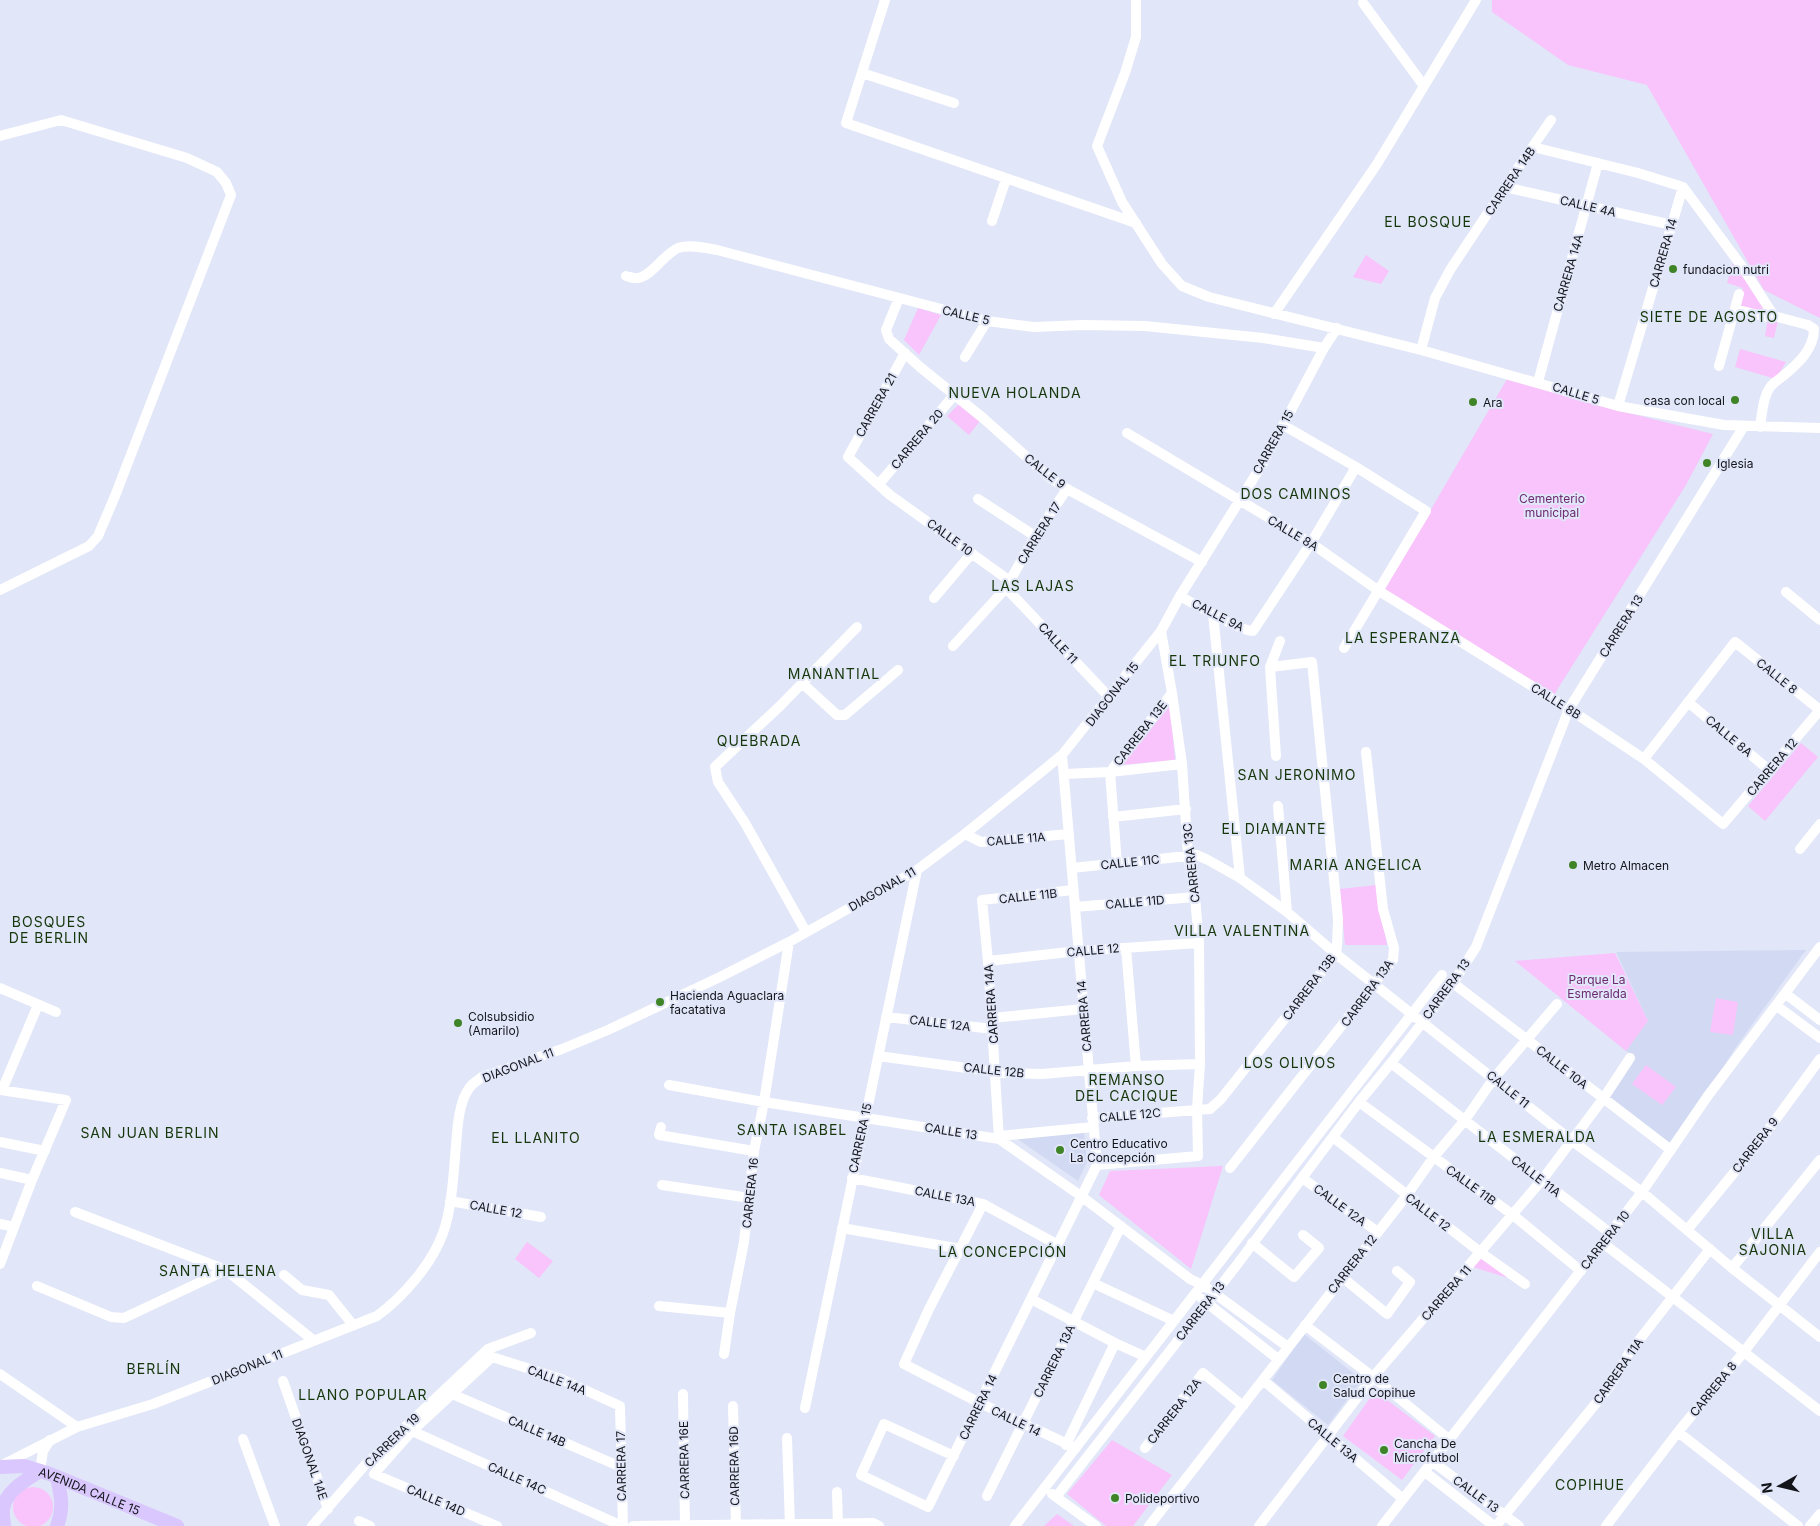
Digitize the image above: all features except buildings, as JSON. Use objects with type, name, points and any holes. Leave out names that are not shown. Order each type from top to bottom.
[{"type":"main road","name":"AVENIDA CALLE 15","points":[[1,1466],[24,1466],[40,1471],[177,1526]]},
{"type":"main road","points":[[4,1526],[3,1509],[6,1500],[20,1484],[40,1471]]},
{"type":"main road","points":[[57,1477],[62,1502],[61,1516],[57,1526]]},
{"type":"street","points":[[885,0],[846,123],[1136,223]]},
{"type":"street","name":"CALLE 5","points":[[1136,0],[1136,37],[1125,73],[1096,146],[1122,202],[1162,264],[1182,286],[1209,297],[1421,350],[1618,406],[1724,425],[1820,428]]},
{"type":"street","points":[[1274,314],[1377,164],[1476,0]]},
{"type":"street","points":[[1363,3],[1424,86]]},
{"type":"street","points":[[862,73],[954,103]]},
{"type":"street","points":[[0,136],[61,120],[188,158],[217,172],[226,183],[231,195],[116,496],[98,536],[89,546],[0,590]]},
{"type":"street","name":"CARRERA 14B","points":[[1421,350],[1435,298],[1454,265],[1551,120]]},
{"type":"street","points":[[1533,146],[1683,187],[1743,268],[1774,316]]},
{"type":"street","name":"CARRERA 14A","points":[[1538,382],[1598,163]]},
{"type":"street","points":[[992,221],[1006,179]]},
{"type":"street","name":"CALLE 4A","points":[[1505,187],[1672,225]]},
{"type":"street","name":"CARRERA 14","points":[[1618,406],[1683,187]]},
{"type":"street","name":"CALLE 5","points":[[626,276],[637,279],[647,275],[668,255],[680,247],[699,247],[717,250],[987,321],[1034,327],[1083,325],[1145,326],[1263,338],[1324,348]]},
{"type":"street","points":[[1719,366],[1739,294]]},
{"type":"street","name":"CALLE 9","points":[[899,298],[886,330],[889,339],[920,367],[955,394],[1049,477],[1067,489],[1202,562]]},
{"type":"street","points":[[1735,309],[1766,317],[1774,316],[1808,325],[1814,329],[1814,338],[1799,362],[1771,386],[1764,403],[1760,427]]},
{"type":"street","points":[[965,357],[987,321]]},
{"type":"street","name":"CARRERA 15","points":[[1161,631],[1180,596],[1263,463],[1324,348],[1337,328]]},
{"type":"street","name":"CARRERA 21","points":[[848,457],[905,353]]},
{"type":"street","name":"CARRERA 20","points":[[879,484],[955,394]]},
{"type":"street","points":[[1282,425],[1356,467],[1426,511],[1344,648]]},
{"type":"street","name":"CARRERA 13","points":[[1056,1497],[1359,1102],[1392,1063],[1453,983],[1476,947],[1569,709],[1744,426]]},
{"type":"street","name":"CALLE 8A","points":[[1127,433],[1311,543],[1379,591]]},
{"type":"street","name":"CALLE 10","points":[[848,457],[890,494],[972,553],[1008,584]]},
{"type":"street","points":[[1311,543],[1356,467]]},
{"type":"street","name":"CARRERA 17","points":[[953,646],[1008,584],[1035,536],[1067,489]]},
{"type":"street","points":[[978,499],[1035,536]]},
{"type":"street","name":"CALLE 9A","points":[[1180,596],[1213,614],[1249,631],[1253,631],[1311,543]]},
{"type":"street","points":[[934,598],[972,553]]},
{"type":"street","name":"CALLE 11","points":[[1008,584],[1109,697]]},
{"type":"street","name":"CALLE 8B","points":[[1379,591],[1569,709],[1644,759],[1723,824]]},
{"type":"street","points":[[1786,592],[1818,614]]},
{"type":"street","points":[[1213,614],[1240,878]]},
{"type":"street","points":[[806,932],[745,823],[718,782],[715,767],[857,628]]},
{"type":"street","name":"DIAGONAL 15","points":[[1062,755],[1161,631]]},
{"type":"street","name":"CARRERA 13C","points":[[1097,1165],[1198,1156],[1197,1109],[1200,1064],[1199,943],[1195,897],[1188,855],[1182,764],[1161,631]]},
{"type":"street","points":[[1276,756],[1270,666],[1280,641]]},
{"type":"street","name":"CALLE 8","points":[[1688,702],[1735,642],[1820,710]]},
{"type":"street","name":"CARRERA 13B","points":[[1197,1109],[1210,1109],[1221,1099],[1336,954],[1338,946],[1338,918],[1312,662],[1270,666]]},
{"type":"street","points":[[802,683],[837,715],[841,716],[845,715],[898,670]]},
{"type":"street","name":"CARRERA 13E","points":[[1117,864],[1110,772],[1172,693]]},
{"type":"street","points":[[1644,759],[1688,702]]},
{"type":"street","name":"CALLE 8A","points":[[1688,702],[1769,770]]},
{"type":"street","name":"CARRERA 12","points":[[1723,824],[1820,710]]},
{"type":"street","name":"CARRERA 13A","points":[[1230,1168],[1393,960],[1394,948],[1383,909],[1366,752]]},
{"type":"street","name":"CARRERA 14","points":[[954,1456],[884,1424],[860,1475],[928,1507],[954,1456],[1097,1165],[1062,755]]},
{"type":"street","name":"DIAGONAL 11","points":[[1,1466],[77,1427],[153,1404],[377,1316],[404,1293],[431,1256],[444,1232],[450,1201],[460,1110],[465,1095],[474,1083],[482,1077],[562,1049],[608,1030],[789,942],[917,870],[965,834],[1062,755]]},
{"type":"street","points":[[1064,774],[1110,772],[1182,764]]},
{"type":"street","points":[[1278,806],[1288,912]]},
{"type":"street","points":[[1113,817],[1186,809]]},
{"type":"street","points":[[1800,849],[1820,824]]},
{"type":"street","name":"CALLE 11A","points":[[965,834],[981,842],[1069,834]]},
{"type":"street","name":"CALLE 11","points":[[1188,855],[1208,860],[1240,878],[1288,912],[1336,954],[1572,1140],[1642,1192],[1732,1268],[1820,1337]]},
{"type":"street","name":"CALLE 11C","points":[[1072,868],[1188,855]]},
{"type":"street","name":"CARRERA 15","points":[[805,1408],[864,1117],[917,870]]},
{"type":"street","name":"CALLE 11B","points":[[982,900],[1073,890]]},
{"type":"street","name":"CALLE 11D","points":[[1075,907],[1195,897]]},
{"type":"street","name":"CARRERA 14A","points":[[982,900],[993,1029],[999,1137]]},
{"type":"street","name":"CARRERA 16","points":[[724,1354],[744,1242],[754,1151],[764,1102],[789,942]]},
{"type":"street","name":"CALLE 12","points":[[988,961],[1078,951],[1199,943]]},
{"type":"street","name":"CARRERA 10","points":[[1382,1526],[1642,1192],[1707,1097],[1820,947]]},
{"type":"street","points":[[1126,948],[1136,1066]]},
{"type":"street","name":"CARRERA 13","points":[[1016,1526],[1044,1489],[1071,1447],[1146,1357],[1442,975]]},
{"type":"street","name":"CALLE 10A","points":[[1453,983],[1671,1150]]},
{"type":"street","points":[[0,988],[56,1012]]},
{"type":"street","points":[[1786,994],[1820,1020]]},
{"type":"street","name":"CARRERA 12","points":[[1149,1526],[1407,1195],[1433,1158],[1465,1120],[1494,1078],[1557,1004]]},
{"type":"street","points":[[0,1264],[32,1180],[66,1100],[1,1090],[38,1005]]},
{"type":"street","points":[[1777,1006],[1820,1038]]},
{"type":"street","points":[[992,1018],[1083,1009]]},
{"type":"street","name":"CALLE 12A","points":[[886,1017],[993,1029]]},
{"type":"street","name":"CALLE 12B","points":[[878,1056],[1003,1073],[1042,1074],[1136,1066],[1200,1064]]},
{"type":"street","name":"CARRERA 11","points":[[1260,1526],[1373,1377],[1542,1180],[1603,1099],[1630,1058]]},
{"type":"street","name":"CARRERA 9","points":[[1687,1230],[1760,1141],[1820,1059]]},
{"type":"street","name":"CALLE 11A","points":[[1392,1063],[1610,1233]]},
{"type":"street","name":"CALLE 13","points":[[669,1085],[764,1102],[999,1137],[1081,1196],[1190,1279],[1199,1289],[1206,1302],[1278,1359]]},
{"type":"street","name":"CALLE 11B","points":[[1359,1102],[1513,1215],[1581,1271]]},
{"type":"street","name":"CALLE 12C","points":[[999,1137],[1197,1109]]},
{"type":"street","points":[[661,1127],[659,1135],[754,1151]]},
{"type":"street","name":"CALLE 12","points":[[1333,1137],[1480,1252],[1525,1284]]},
{"type":"street","points":[[0,1142],[45,1151]]},
{"type":"street","points":[[1732,1268],[1820,1160]]},
{"type":"street","points":[[0,1173],[32,1180]]},
{"type":"street","name":"CALLE 13A","points":[[852,1178],[983,1204],[1058,1245]]},
{"type":"street","name":"CALLE 12A","points":[[1302,1178],[1378,1232]]},
{"type":"street","points":[[662,1185],[750,1198]]},
{"type":"street","name":"CALLE 12","points":[[450,1201],[541,1217]]},
{"type":"street","points":[[842,1228],[961,1249],[983,1204]]},
{"type":"street","points":[[75,1212],[226,1270],[313,1340]]},
{"type":"street","points":[[0,1224],[14,1227]]},
{"type":"street","name":"CARRERA 13A","points":[[987,1496],[1121,1226]]},
{"type":"street","points":[[1252,1243],[1294,1276],[1319,1248],[1303,1234]]},
{"type":"street","points":[[1603,1242],[1743,1353],[1820,1411]]},
{"type":"street","name":"CALLE 14","points":[[961,1249],[929,1310],[904,1364],[1071,1447]]},
{"type":"street","name":"CARRERA 11A","points":[[1505,1515],[1610,1386],[1629,1353],[1710,1249]]},
{"type":"street","name":"CARRERA 8","points":[[1606,1526],[1820,1252]]},
{"type":"street","points":[[37,1286],[111,1316],[124,1318],[226,1270]]},
{"type":"street","points":[[1342,1277],[1387,1314],[1410,1282],[1396,1271]]},
{"type":"street","points":[[284,1275],[302,1290],[329,1295],[353,1324]]},
{"type":"street","points":[[1093,1283],[1174,1321]]},
{"type":"street","name":"CALLE 13","points":[[1199,1289],[1214,1293],[1288,1347]]},
{"type":"street","points":[[1031,1299],[1146,1357]]},
{"type":"street","points":[[659,1306],[730,1313]]},
{"type":"street","points":[[1305,1325],[1373,1377],[1450,1440]]},
{"type":"street","name":"CARRERA 19","points":[[312,1526],[365,1465],[488,1349],[531,1333]]},
{"type":"street","name":"CARRERA 13","points":[[1071,1447],[1115,1343]]},
{"type":"street","name":"CALLE 14A","points":[[452,1394],[492,1357],[561,1379],[620,1406]]},
{"type":"street","name":"CARRERA 12A","points":[[1145,1448],[1203,1373],[1243,1406]]},
{"type":"street","points":[[0,1374],[77,1427]]},
{"type":"street","name":"CALLE 13A","points":[[1263,1380],[1403,1499]]},
{"type":"street","name":"DIAGONAL 14E","points":[[283,1381],[328,1509]]},
{"type":"street","points":[[412,1431],[452,1394]]},
{"type":"street","name":"CALLE 14B","points":[[452,1394],[621,1467]]},
{"type":"street","name":"CARRERA 16E","points":[[683,1394],[685,1525]]},
{"type":"street","name":"CARRERA 17","points":[[620,1406],[622,1526]]},
{"type":"street","name":"CARRERA 16D","points":[[733,1406],[736,1525]]},
{"type":"street","name":"CALLE 14D","points":[[412,1431],[374,1474],[497,1526]]},
{"type":"street","name":"CALLE 14C","points":[[412,1431],[622,1526]]},
{"type":"street","points":[[1678,1432],[1798,1526]]},
{"type":"street","points":[[787,1438],[790,1524]]},
{"type":"street","points":[[243,1439],[275,1526]]},
{"type":"street","points":[[40,1471],[43,1451],[51,1440]]},
{"type":"street","name":"CALLE 13","points":[[1433,1462],[1519,1526]]},
{"type":"street","name":"CALLE 13","points":[[1424,1472],[1495,1526]]},
{"type":"street","points":[[1044,1489],[1096,1526]]},
{"type":"street","points":[[838,1492],[838,1524]]},
{"type":"street","points":[[1810,1526],[1820,1514]]},
{"type":"street","points":[[1495,1526],[1505,1515]]},
{"type":"street","points":[[359,1521],[370,1526]]},
{"type":"street","points":[[632,1526],[873,1522],[879,1526]]},
{"type":"shaded area","points":[[1806,950],[1736,1047],[1671,1150],[1603,1099],[1634,1056],[1626,1051],[1648,1021],[1616,952]]},
{"type":"shaded area","name":"Centro Educativo La Concepción","points":[[1084,1131],[1087,1162],[1078,1181],[1016,1138]]},
{"type":"shaded area","points":[[1304,1334],[1362,1380],[1328,1425],[1272,1380]]},
{"type":"green space","points":[[1492,0],[1820,0],[1820,318],[1764,290],[1647,85],[1568,65],[1492,12]]},
{"type":"green space","points":[[1366,255],[1389,271],[1381,284],[1353,277]]},
{"type":"green space","points":[[1733,263],[1766,306],[1766,316],[1737,307],[1743,288],[1727,283]]},
{"type":"green space","points":[[918,308],[941,315],[919,355],[904,340]]},
{"type":"green space","points":[[1768,319],[1778,321],[1774,338],[1765,336]]},
{"type":"green space","points":[[1740,349],[1786,362],[1776,379],[1735,367]]},
{"type":"green space","name":"Cementerio municipal","points":[[1507,379],[1600,406],[1713,434],[1686,485],[1552,698],[1384,590]]},
{"type":"green space","points":[[960,403],[980,421],[969,435],[947,416]]},
{"type":"green space","points":[[1170,706],[1175,760],[1121,765]]},
{"type":"green space","points":[[1801,743],[1818,757],[1765,821],[1748,806]]},
{"type":"green space","points":[[1376,885],[1387,945],[1345,945],[1340,889]]},
{"type":"green space","name":"Parque La Esmeralda","points":[[1615,953],[1648,1021],[1626,1051],[1515,961]]},
{"type":"green space","points":[[1716,998],[1738,1002],[1733,1035],[1710,1032]]},
{"type":"green space","points":[[1646,1065],[1676,1087],[1662,1105],[1632,1084]]},
{"type":"green space","points":[[1223,1166],[1191,1269],[1099,1195],[1110,1171]]},
{"type":"green space","points":[[527,1242],[553,1261],[539,1278],[515,1259]]},
{"type":"green space","points":[[1481,1256],[1508,1278],[1473,1267]]},
{"type":"green space","points":[[1375,1391],[1435,1436],[1402,1480],[1343,1436]]},
{"type":"green space","points":[[1112,1440],[1172,1475],[1133,1526],[1106,1526],[1067,1494]]},
{"type":"green space","points":[[37,1487],[44,1490],[50,1496],[53,1507],[52,1515],[44,1524],[37,1527],[29,1527],[22,1524],[14,1515],[13,1503],[16,1496],[25,1488]]},
{"type":"green space","points":[[1057,1514],[1074,1526],[1044,1526]]},
{"type":"place","name":"fundacion nutri","points":[[1673,269]]},
{"type":"place","name":"casa con local","points":[[1735,400]]},
{"type":"place","name":"Ara","points":[[1473,402]]},
{"type":"place","name":"Iglesia","points":[[1707,463]]},
{"type":"place","name":"Metro Almacen","points":[[1573,865]]},
{"type":"place","name":"Hacienda Aguaclara facatativa","points":[[660,1002]]},
{"type":"place","name":"Colsubsidio (Amarilo)","points":[[458,1023]]},
{"type":"place","name":"Centro Educativo La Concepción","points":[[1060,1150]]},
{"type":"place","name":"Centro de Salud Copihue","points":[[1323,1385]]},
{"type":"place","name":"Cancha De Microfutbol","points":[[1384,1450]]},
{"type":"place","name":"Polideportivo","points":[[1115,1498]]},
{"type":"district","name":"EL BOSQUE","points":[[1428,221]]},
{"type":"district","name":"SIETE DE AGOSTO","points":[[1709,316]]},
{"type":"district","name":"NUEVA HOLANDA","points":[[1015,392]]},
{"type":"district","name":"DOS CAMINOS","points":[[1296,493]]},
{"type":"district","name":"LAS LAJAS","points":[[1033,585]]},
{"type":"district","name":"LA ESPERANZA","points":[[1403,637]]},
{"type":"district","name":"EL TRIUNFO","points":[[1215,660]]},
{"type":"district","name":"MANANTIAL","points":[[834,673]]},
{"type":"district","name":"QUEBRADA","points":[[759,740]]},
{"type":"district","name":"SAN JERONIMO","points":[[1297,774]]},
{"type":"district","name":"EL DIAMANTE","points":[[1274,828]]},
{"type":"district","name":"MARIA ANGELICA","points":[[1356,864]]},
{"type":"district","name":"BOSQUES DE BERLIN","points":[[49,930]]},
{"type":"district","name":"VILLA VALENTINA","points":[[1242,930]]},
{"type":"district","name":"LOS OLIVOS","points":[[1290,1062]]},
{"type":"district","name":"REMANSO DEL CACIQUE","points":[[1127,1088]]},
{"type":"district","name":"SANTA ISABEL","points":[[792,1129]]},
{"type":"district","name":"SAN JUAN BERLIN","points":[[150,1132]]},
{"type":"district","name":"LA ESMERALDA","points":[[1537,1136]]},
{"type":"district","name":"EL LLANITO","points":[[536,1137]]},
{"type":"district","name":"VILLA SAJONIA","points":[[1773,1242]]},
{"type":"district","name":"LA CONCEPCIÓN","points":[[1003,1251]]},
{"type":"district","name":"SANTA HELENA","points":[[218,1270]]},
{"type":"district","name":"BERLÍN","points":[[154,1368]]},
{"type":"district","name":"LLANO POPULAR","points":[[363,1394]]},
{"type":"district","name":"COPIHUE","points":[[1590,1484]]}]
